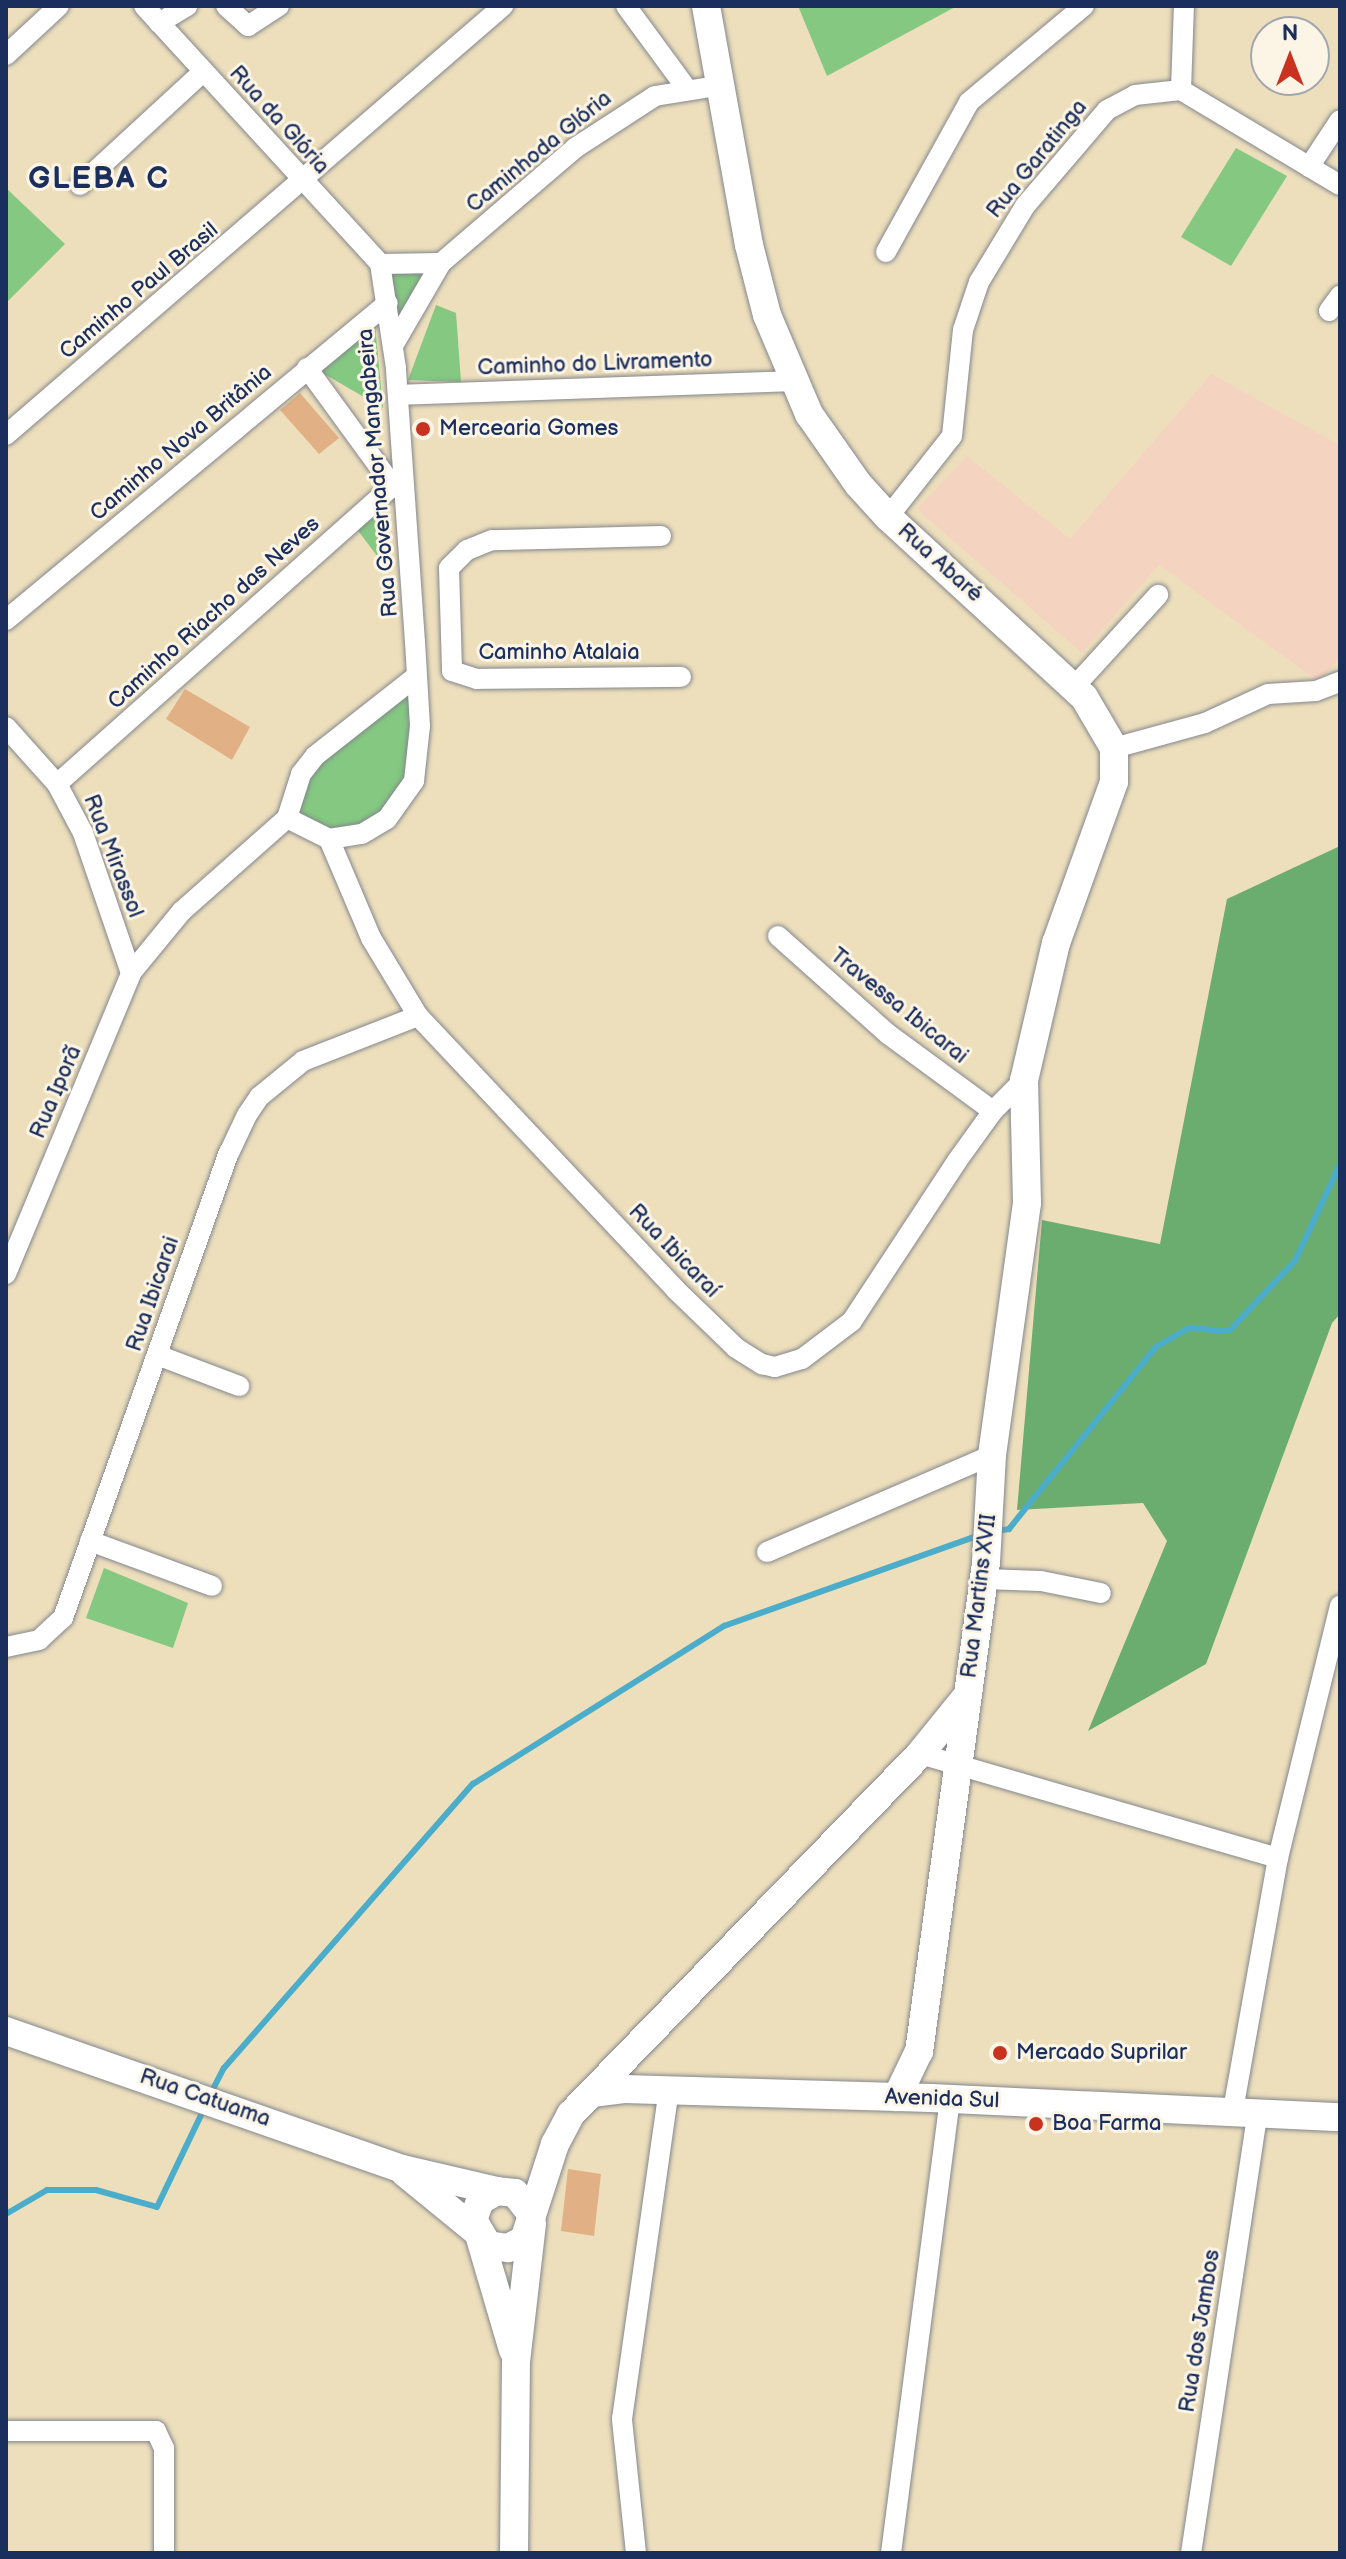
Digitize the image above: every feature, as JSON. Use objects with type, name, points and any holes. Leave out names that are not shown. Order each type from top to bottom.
[{"type":"street","points":[[6,55],[59,6]]},
{"type":"street","name":"Rua da Glória","points":[[144,6],[380,264]]},
{"type":"street","points":[[159,23],[187,6]]},
{"type":"street","points":[[226,6],[241,24],[258,23],[279,6]]},
{"type":"street","name":"Caminho Paul Brasil","points":[[6,435],[303,182],[503,6]]},
{"type":"street","points":[[626,6],[687,89]]},
{"type":"street","points":[[886,252],[969,102],[1084,6]]},
{"type":"street","points":[[1184,6],[1181,90],[1340,185]]},
{"type":"street","name":"Rua Abaré","points":[[711,13],[749,245],[767,315],[793,381],[840,461],[888,517],[1074,687],[1096,712],[1114,748],[1114,782],[1056,943],[1024,1080]]},
{"type":"street","points":[[80,185],[203,72]]},
{"type":"street","name":"Caminhoda Glória","points":[[394,344],[441,263],[614,119],[655,96],[722,85]]},
{"type":"street","name":"Rua Garatinga","points":[[888,517],[952,436],[969,307],[1025,206],[1107,110],[1135,95],[1181,90]]},
{"type":"street","points":[[1309,167],[1340,120]]},
{"type":"street","points":[[380,264],[441,263]]},
{"type":"street","name":"Rua Governador Mangabeira","points":[[329,839],[374,829],[408,794],[420,737],[414,678],[413,611],[398,482],[398,395],[394,344],[380,264]]},
{"type":"street","name":"Caminho Nova Britânia","points":[[6,620],[388,303]]},
{"type":"street","points":[[307,368],[398,482]]},
{"type":"street","name":"Caminho do Livramento","points":[[398,395],[793,381]]},
{"type":"street","name":"Caminho Riacho das Neves","points":[[57,784],[398,482]]},
{"type":"street","points":[[413,611],[451,609],[450,563],[477,544],[661,536]]},
{"type":"street","points":[[1074,687],[1158,595]]},
{"type":"street","name":"Caminho Atalaia","points":[[451,609],[452,671],[460,676],[681,677]]},
{"type":"street","points":[[131,973],[182,911],[287,818],[301,774],[315,756],[414,678]]},
{"type":"street","points":[[1114,748],[1205,723],[1268,694],[1316,691],[1340,682]]},
{"type":"street","name":"Rua Mirassol","points":[[6,727],[57,784],[83,833],[131,973]]},
{"type":"street","points":[[287,818],[329,839]]},
{"type":"street","name":"Rua Ibicaraí","points":[[329,839],[371,938],[418,1016],[717,1332],[750,1357],[775,1367],[817,1352],[852,1321],[993,1111],[1024,1080]]},
{"type":"street","name":"Travessa Ibicarai","points":[[778,936],[888,1034],[993,1111]]},
{"type":"street","name":"Rua Iporã","points":[[6,1274],[131,973]]},
{"type":"street","name":"Rua Ibicarai","points":[[6,1647],[23,1646],[52,1633],[63,1618],[233,1141],[259,1097],[303,1061],[418,1016]]},
{"type":"street","name":"Rua Martins XVII","points":[[516,2362],[532,2219],[555,2144],[571,2114],[920,1754],[967,1695],[985,1571],[992,1455],[1027,1203],[1024,1080]]},
{"type":"street","points":[[157,1355],[239,1386]]},
{"type":"street","points":[[767,1552],[992,1455]]},
{"type":"street","points":[[90,1541],[212,1586]]},
{"type":"street","points":[[985,1571],[1101,1593]]},
{"type":"street","name":"Rua dos Jambos","points":[[1191,2553],[1278,1858],[1340,1606]]},
{"type":"street","points":[[897,2097],[919,2051],[967,1695]]},
{"type":"street","points":[[920,1754],[1278,1858]]},
{"type":"street","name":"Rua Catuama","points":[[6,2031],[143,2076],[402,2169],[502,2191]]},
{"type":"street","points":[[891,2553],[940,2098],[919,2051]]},
{"type":"street","points":[[636,2553],[622,2419],[669,2090]]},
{"type":"street","name":"Avenida Sul","points":[[592,2093],[669,2090],[940,2098],[1244,2116],[1340,2117]]},
{"type":"street","name":"Rua Martins XVII","points":[[502,2191],[555,2144]]},
{"type":"street","name":"Rua Catuama","points":[[402,2169],[478,2234]]},
{"type":"street","points":[[478,2234],[508,2248],[524,2240],[532,2219],[523,2199],[502,2191],[475,2210],[478,2234],[516,2362],[514,2553]]},
{"type":"street","points":[[6,2431],[148,2428],[160,2436],[164,2448],[164,2553]]},
{"type":"shaded area","points":[[1211,374],[1340,445],[1340,657],[1319,682],[1159,565],[1082,653],[917,509],[967,456],[1070,539]]},
{"type":"green space","points":[[798,6],[957,6],[827,76]]},
{"type":"green space","points":[[1236,148],[1287,176],[1231,266],[1181,237]]},
{"type":"green space","points":[[6,188],[65,244],[6,303]]},
{"type":"green space","points":[[431,270],[396,322],[389,272]]},
{"type":"green space","points":[[436,305],[456,313],[461,382],[408,380]]},
{"type":"green space","points":[[375,325],[383,408],[319,371]]},
{"type":"green space","points":[[388,504],[390,573],[356,528]]},
{"type":"green space","points":[[418,672],[414,772],[382,811],[322,847],[302,826],[298,800],[302,776]]},
{"type":"green space","points":[[1340,846],[1340,1314],[1332,1323],[1206,1664],[1088,1731],[1167,1541],[1143,1503],[1017,1510],[1042,1220],[1160,1244],[1227,899]]},
{"type":"green space","points":[[104,1568],[188,1603],[173,1648],[86,1618]]},
{"type":"building","points":[[300,393],[339,438],[319,454],[280,410]]},
{"type":"building","points":[[185,689],[250,727],[232,760],[166,719]]},
{"type":"building","points":[[568,2169],[601,2174],[594,2236],[561,2231]]},
{"type":"waterway","points":[[997,1531],[1009,1529],[1156,1347],[1189,1328],[1229,1331],[1295,1261],[1340,1164]]},
{"type":"waterway","points":[[211,2093],[224,2068],[473,1784],[724,1626],[982,1534]]},
{"type":"waterway","points":[[6,2214],[47,2190],[96,2190],[157,2207],[205,2107]]},
{"type":"place","name":"Mercearia Gomes","points":[[423,429]]},
{"type":"place","name":"Mercado Suprilar","points":[[1000,2053]]},
{"type":"place","name":"Boa Farma","points":[[1036,2124]]},
{"type":"district","name":"GLEBA C","points":[[99,179]]}]
